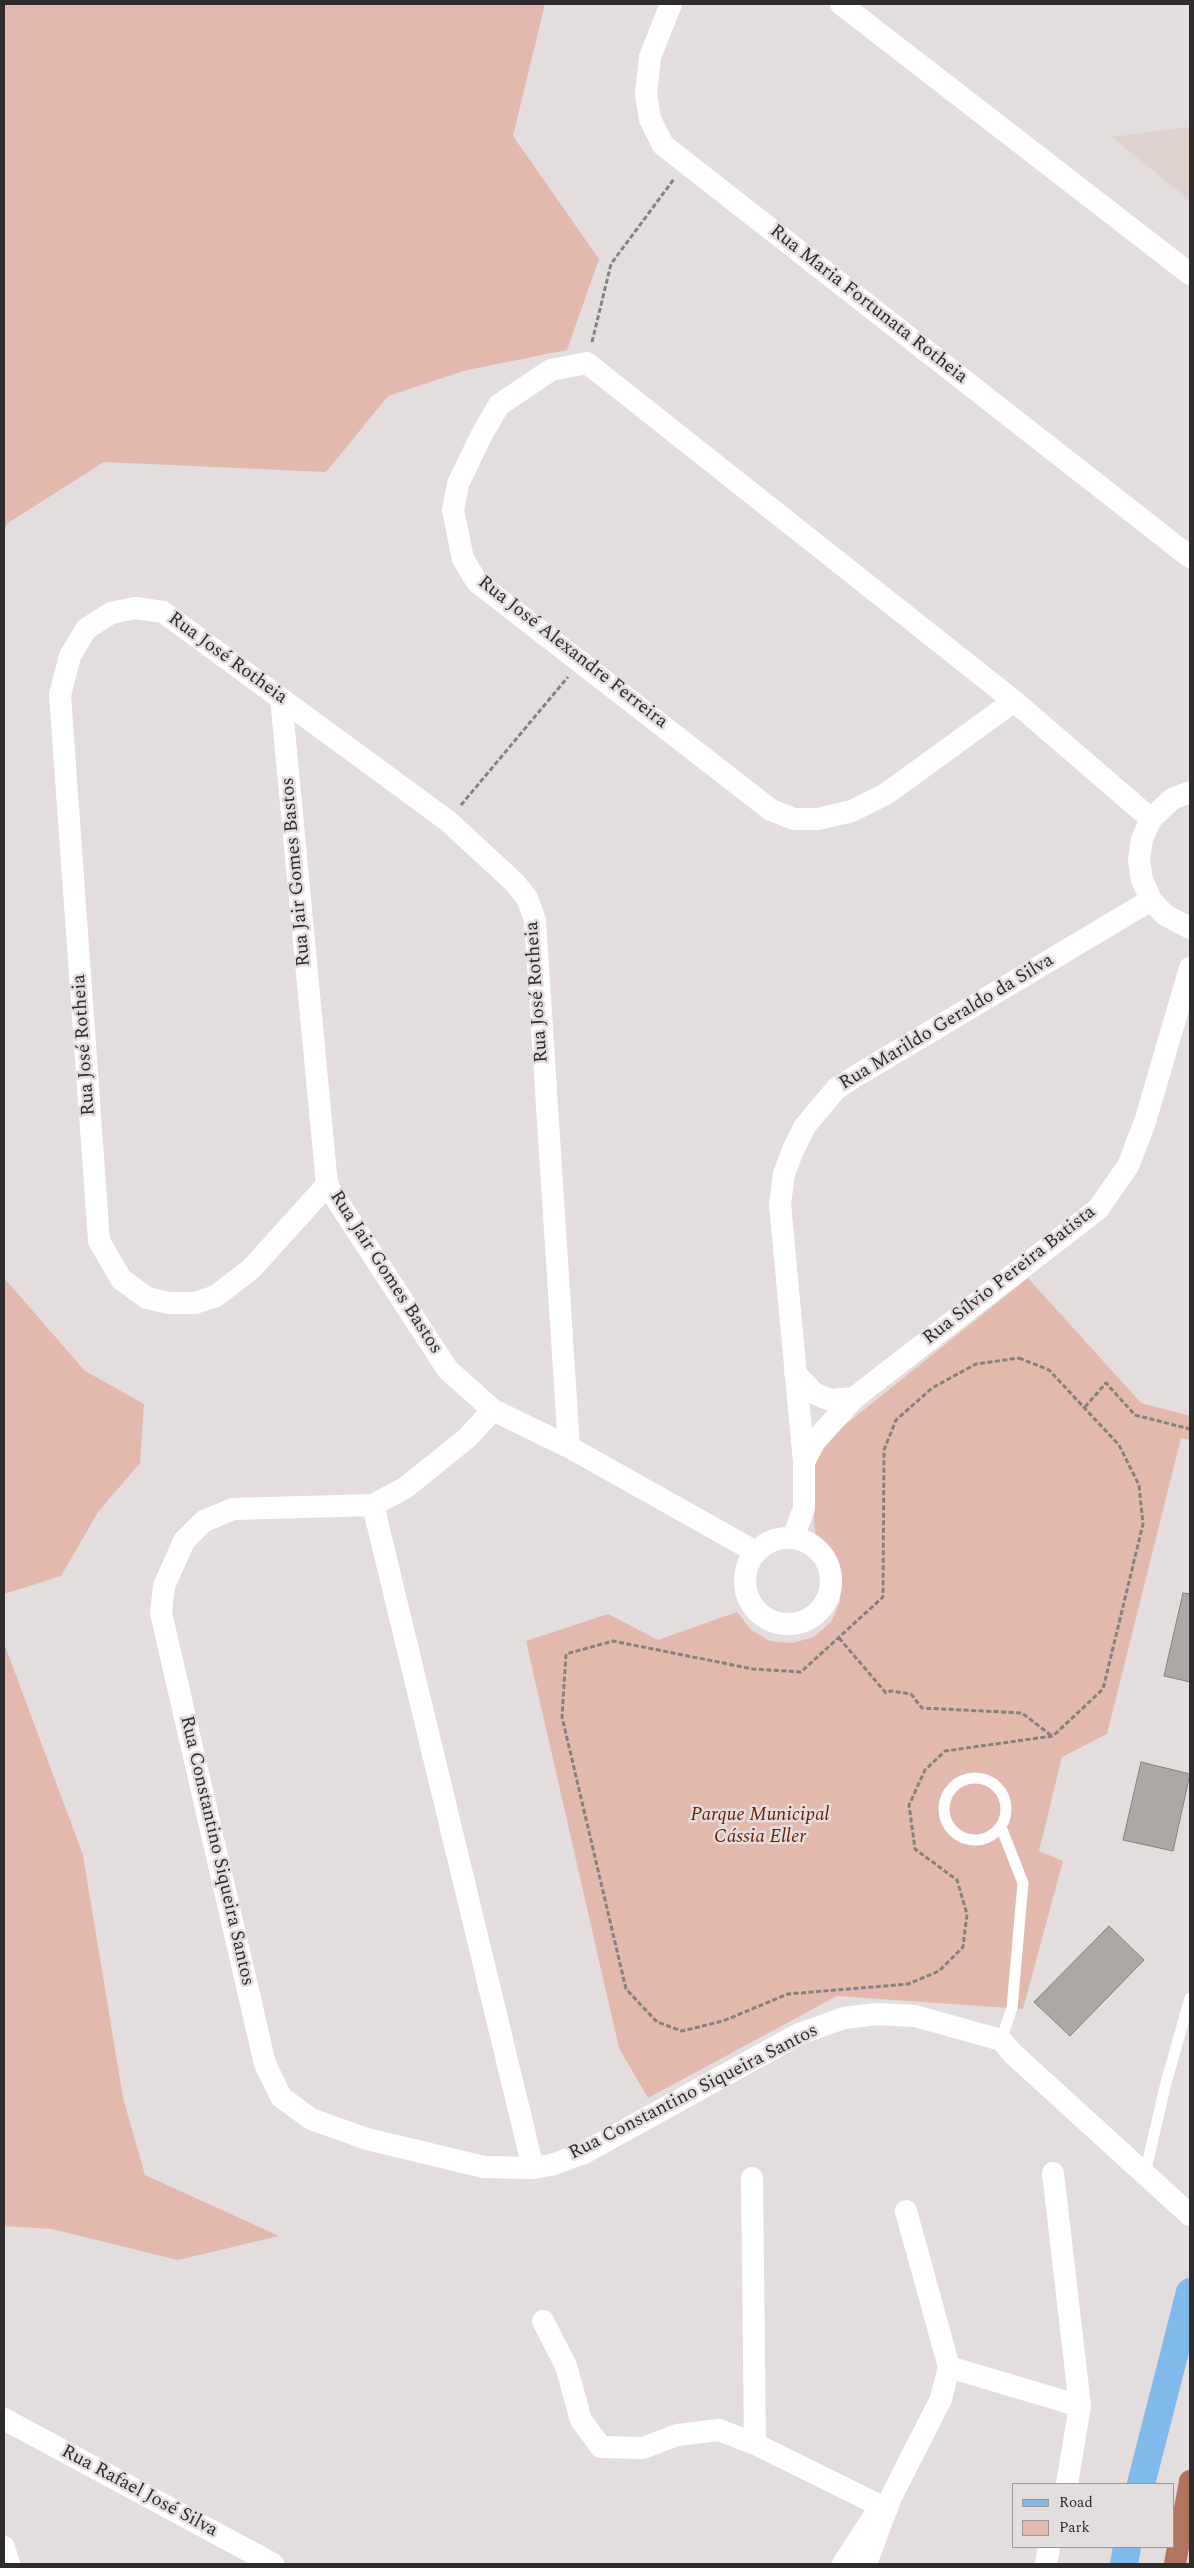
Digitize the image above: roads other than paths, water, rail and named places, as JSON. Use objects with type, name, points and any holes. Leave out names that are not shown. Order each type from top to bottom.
[{"type":"main road","points":[[1141,2483],[1190,2292]]},
{"type":"main road","points":[[1124,2564],[1127,2548]]},
{"type":"street","name":"Rua Maria Fortunata Rotheia","points":[[671,4],[650,57],[646,94],[650,119],[663,145],[1190,557]]},
{"type":"street","points":[[841,4],[1190,274]]},
{"type":"street","name":"Rua José Alexandre Ferreira","points":[[587,363],[1014,701],[886,794],[852,812],[818,819],[794,819],[771,810],[478,582],[463,559],[453,510],[458,484],[480,436],[499,406],[551,370],[587,363]]},
{"type":"street","name":"Rua José Rotheia","points":[[327,1185],[251,1269],[216,1296],[195,1303],[170,1303],[147,1298],[121,1279],[99,1241],[60,695],[70,656],[86,629],[111,612],[135,608],[164,612],[448,821],[514,882],[527,898],[535,920],[569,1447]]},
{"type":"street","name":"Rua Jair Gomes Bastos","points":[[281,698],[327,1185],[448,1370],[493,1410],[569,1447],[756,1552]]},
{"type":"street","points":[[1014,701],[1151,820]]},
{"type":"street","points":[[1190,792],[1172,799],[1151,820],[1142,838],[1139,860],[1142,880],[1151,900],[1164,915],[1190,928]]},
{"type":"street","name":"Rua Marildo Geraldo da Silva","points":[[793,1538],[804,1508],[804,1462],[780,1204],[784,1174],[793,1150],[815,1113],[836,1089],[1151,900]]},
{"type":"street","name":"Rua Sílvio Pereira Batista","points":[[804,1462],[815,1441],[854,1398],[1098,1210],[1128,1166],[1141,1131],[1190,968]]},
{"type":"street","points":[[795,1372],[814,1393],[830,1400],[854,1398]]},
{"type":"street","name":"Rua Constantino Siqueira Santos","points":[[493,1410],[467,1438],[405,1488],[373,1505],[233,1510],[204,1521],[184,1541],[164,1586],[161,1614],[265,2064],[281,2097],[311,2119],[367,2140],[484,2167],[533,2168],[551,2165],[582,2154],[799,2034],[844,2018],[877,2014],[915,2016],[1001,2040]]},
{"type":"street","points":[[373,1505],[533,2168]]},
{"type":"street","points":[[793,1538],[810,1544],[823,1555],[831,1572],[831,1589],[824,1606],[812,1618],[795,1624],[777,1623],[761,1616],[750,1602],[745,1585],[747,1567],[756,1552],[773,1541],[793,1538]]},
{"type":"street","points":[[1001,2040],[1012,2053],[1190,2214]]},
{"type":"street","points":[[1053,2173],[1080,2406],[1066,2483]]},
{"type":"street","points":[[752,2178],[755,2444]]},
{"type":"street","points":[[842,2564],[886,2504],[941,2399],[948,2367],[906,2211]]},
{"type":"street","points":[[543,2321],[566,2366],[581,2420],[601,2447],[643,2448],[677,2436],[719,2430],[755,2444],[886,2504]]},
{"type":"street","points":[[948,2367],[1080,2406]]},
{"type":"street","name":"Rua Rafael José Silva","points":[[4,2420],[244,2556],[273,2564]]},
{"type":"street","points":[[866,2564],[886,2504]]},
{"type":"street","points":[[4,2546],[10,2564]]},
{"type":"street","points":[[1046,2564],[1049,2548]]},
{"type":"lane","points":[[1001,1827],[994,1834],[976,1841],[957,1835],[945,1820],[943,1809],[951,1789],[970,1778],[991,1782],[999,1789],[1005,1799],[1005,1818],[1001,1827],[1023,1883],[1012,2008],[1001,2040]]},
{"type":"lane","points":[[1145,2173],[1166,2083],[1190,1998]]},
{"type":"waterway","points":[[1175,2564],[1190,2481]]},
{"type":"park label","name":"Parque Municipal Cássia Eller","points":[[760,1827]]}]
